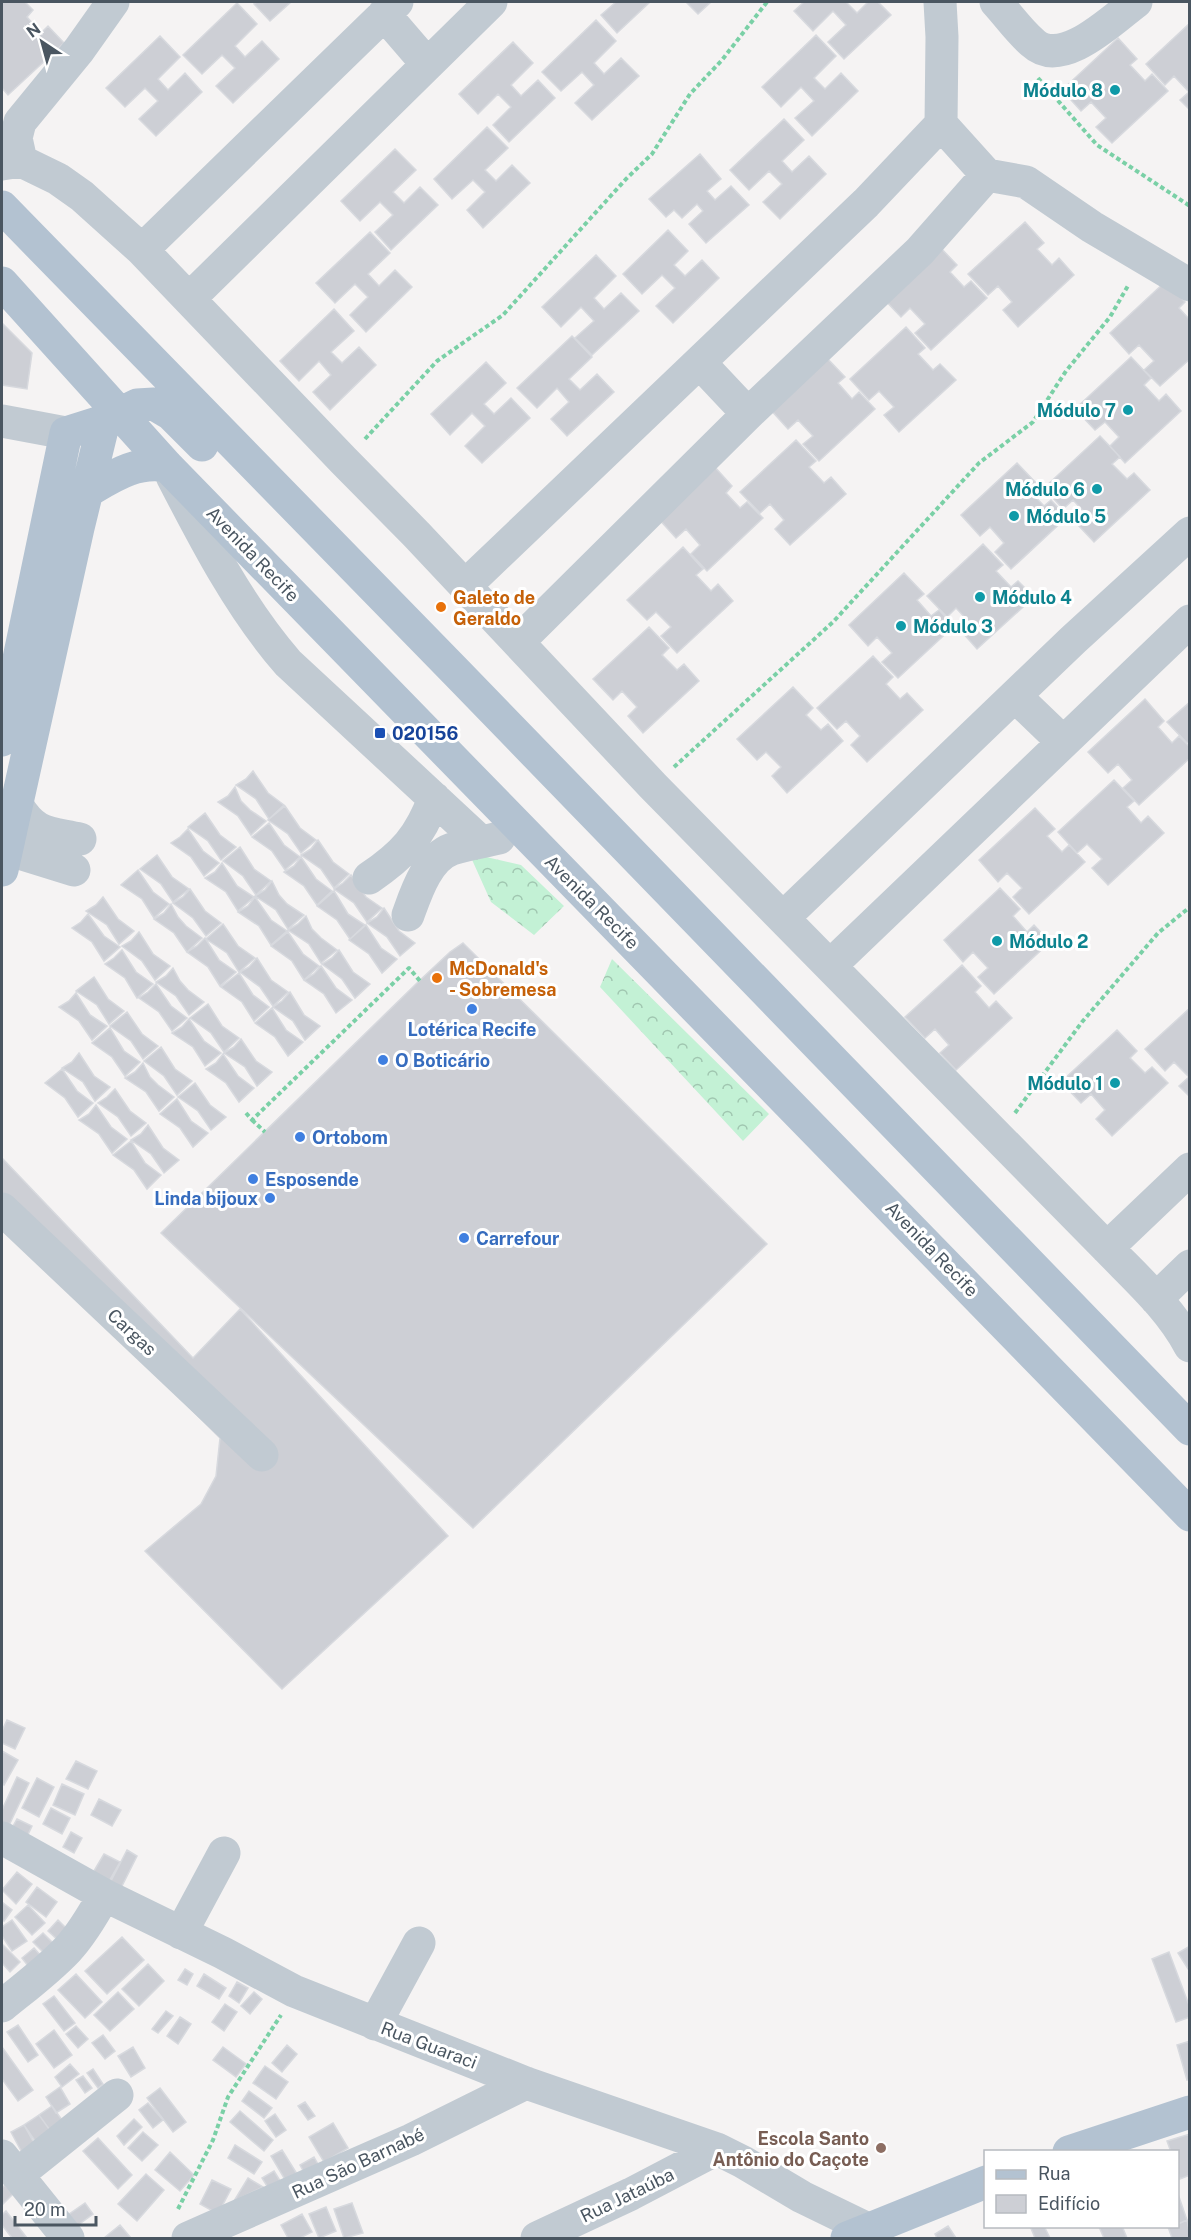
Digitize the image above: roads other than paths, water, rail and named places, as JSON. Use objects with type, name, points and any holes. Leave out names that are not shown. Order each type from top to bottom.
[{"type":"main road","points":[[2,207],[1189,1423]]},
{"type":"main road","name":"Avenida Recife","points":[[2,283],[112,416],[167,466],[1190,1515]]},
{"type":"main road","points":[[2,740],[66,433],[147,403],[161,406],[171,414],[315,560],[406,645],[457,673]]},
{"type":"main road","points":[[17,852],[16,805],[86,492],[112,416]]},
{"type":"main road","points":[[86,492],[128,470],[154,464],[167,466]]},
{"type":"main road","points":[[1072,2150],[1190,2112]]},
{"type":"main road","points":[[857,2234],[984,2183]]},
{"type":"street","points":[[113,2],[86,41],[20,122],[11,162],[58,179],[82,196],[142,250],[465,586],[653,786],[831,964],[1156,1299],[1190,1346]]},
{"type":"street","points":[[189,299],[491,2]]},
{"type":"street","points":[[920,2],[942,37]]},
{"type":"street","points":[[940,2],[941,124],[987,175],[1026,182],[1092,227],[1190,285]]},
{"type":"street","points":[[996,2],[1034,45],[1050,51],[1062,51],[1083,42],[1136,2]]},
{"type":"street","points":[[142,250],[390,8],[427,64]]},
{"type":"street","points":[[465,586],[866,202],[941,124]]},
{"type":"street","points":[[518,642],[748,414],[920,251],[987,175]]},
{"type":"street","points":[[700,363],[748,414]]},
{"type":"street","points":[[2,421],[66,433]]},
{"type":"street","points":[[167,466],[188,508],[234,587],[272,645],[288,663],[481,842]]},
{"type":"street","points":[[784,917],[1015,696],[1190,533]]},
{"type":"street","points":[[831,964],[1190,621]]},
{"type":"street","points":[[1015,696],[1063,742]]},
{"type":"street","points":[[369,878],[394,861],[407,847],[427,815],[434,798]]},
{"type":"street","points":[[408,915],[425,876],[441,854],[450,849],[524,833]]},
{"type":"street","points":[[17,852],[77,855]]},
{"type":"street","points":[[1107,1248],[1190,1169]]},
{"type":"street","name":"Cargas","points":[[2,1209],[262,1455]]},
{"type":"street","points":[[1156,1299],[1190,1266]]},
{"type":"street","name":"Rua Guaraci","points":[[2,1838],[104,1895],[294,1991],[526,2083],[717,2149],[802,2197],[857,2234]]},
{"type":"street","points":[[181,1933],[225,1853]]},
{"type":"street","points":[[2,2006],[68,1949],[87,1925],[104,1895]]},
{"type":"street","points":[[375,2024],[419,1943]]},
{"type":"street","name":"Rua São Barnabé","points":[[180,2228],[411,2140],[526,2083]]},
{"type":"street","points":[[69,2238],[9,2166],[117,2095]]},
{"type":"street","name":"Rua Jataúba","points":[[537,2238],[631,2194],[717,2149]]},
{"type":"place","name":"Módulo 8","points":[[1115,90]]},
{"type":"place","name":"Módulo 7","points":[[1128,410]]},
{"type":"place","name":"Módulo 6","points":[[1097,489]]},
{"type":"place","name":"Módulo 5","points":[[1014,516]]},
{"type":"place","name":"Módulo 4","points":[[980,597]]},
{"type":"place","name":"Galeto de Geraldo","points":[[441,607]]},
{"type":"place","name":"Módulo 3","points":[[901,626]]},
{"type":"place","name":"020156","points":[[380,733]]},
{"type":"place","name":"Módulo 2","points":[[997,941]]},
{"type":"place","name":"McDonald's - Sobremesa","points":[[437,978]]},
{"type":"place","name":"Lotérica Recife","points":[[472,1009]]},
{"type":"place","name":"O Boticário","points":[[383,1060]]},
{"type":"place","name":"Módulo 1","points":[[1115,1083]]},
{"type":"place","name":"Ortobom","points":[[300,1137]]},
{"type":"place","name":"Esposende","points":[[253,1179]]},
{"type":"place","name":"Linda bijoux","points":[[270,1198]]},
{"type":"place","name":"Carrefour","points":[[464,1238]]},
{"type":"place","name":"Escola Santo Antônio do Caçote","points":[[881,2148]]}]
